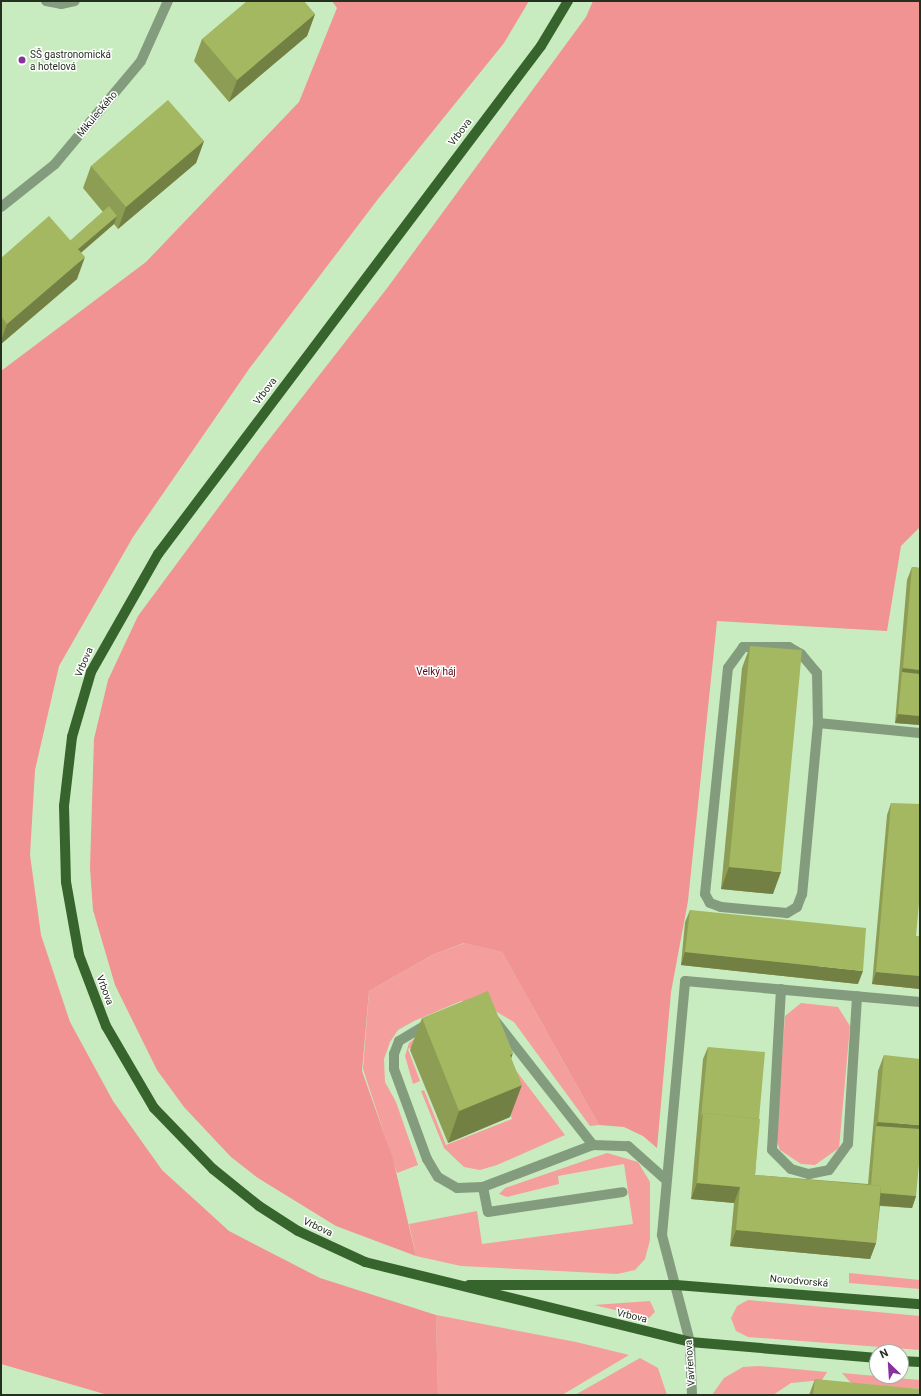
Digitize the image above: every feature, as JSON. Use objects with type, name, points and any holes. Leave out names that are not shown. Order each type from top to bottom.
[{"type":"main road","name":"Vrbova","points":[[568,1],[541,46],[158,554],[91,672],[72,737],[64,806],[66,882],[79,955],[106,1026],[154,1108],[213,1169],[258,1206],[298,1231],[365,1262],[451,1286],[690,1342]]},
{"type":"main road","name":"Vrbova","points":[[451,1286],[676,1285]]},
{"type":"main road","name":"Novodvorská","points":[[676,1285],[920,1304]]},
{"type":"main road","points":[[690,1342],[869,1357]]},
{"type":"main road","points":[[909,1361],[920,1362]]},
{"type":"street","points":[[46,1],[61,4],[75,1]]},
{"type":"street","name":"Mikuleckého","points":[[1,207],[55,164],[141,61],[168,1]]},
{"type":"street","points":[[743,647],[789,647],[801,654],[817,673],[818,723],[802,894],[797,907],[787,913],[721,907],[710,903],[705,894],[728,668],[743,647]]},
{"type":"street","points":[[818,723],[920,733]]},
{"type":"street","name":"Vavřenova","points":[[692,1395],[690,1342],[662,1235],[665,1179],[685,981],[782,989]]},
{"type":"street","points":[[857,996],[848,1144],[829,1170],[809,1174],[791,1169],[772,1150],[782,989],[857,996],[920,1002]]},
{"type":"street","points":[[483,1013],[506,1030],[593,1145]]},
{"type":"street","points":[[442,1017],[400,1041],[394,1054],[394,1069],[427,1159],[438,1177],[456,1188],[483,1187],[593,1145],[628,1146],[665,1179]]},
{"type":"street","points":[[483,1187],[488,1212],[623,1192]]},
{"type":"shaded area","points":[[465,943],[502,952],[599,1125],[590,1126],[514,1022],[480,1002],[461,1001],[414,1021],[398,1030],[390,1042],[384,1059],[385,1082],[396,1102],[418,1165],[397,1173],[363,1069],[369,991],[432,955]]},
{"type":"shaded area","points":[[801,1003],[838,1007],[850,1026],[839,1148],[815,1165],[801,1164],[780,1150],[776,1139],[785,1016]]},
{"type":"shaded area","points":[[478,1021],[408,1049],[420,1081],[413,1084],[405,1056],[409,1043],[421,1034]]},
{"type":"shaded area","points":[[505,1056],[565,1135],[497,1165],[480,1170],[464,1167],[444,1148],[421,1091],[424,1090],[446,1145],[512,1119],[501,1088]]},
{"type":"shaded area","points":[[607,1153],[638,1162],[650,1182],[650,1240],[645,1259],[635,1270],[617,1274],[461,1266],[416,1256],[409,1224],[477,1211],[482,1244],[633,1224],[624,1164],[558,1176],[559,1184],[507,1197],[499,1194],[505,1188]]},
{"type":"shaded area","points":[[849,1273],[920,1280],[920,1289],[849,1283]]},
{"type":"shaded area","points":[[748,1300],[920,1316],[920,1350],[909,1349],[909,1344],[869,1344],[869,1346],[748,1337],[736,1331],[731,1318],[737,1306]]},
{"type":"shaded area","points":[[650,1301],[655,1312],[649,1318],[594,1305]]},
{"type":"shaded area","points":[[436,1315],[576,1342],[629,1355],[562,1395],[438,1395]]},
{"type":"shaded area","points":[[640,1358],[658,1368],[667,1395],[575,1395]]},
{"type":"shaded area","points":[[758,1366],[827,1372],[822,1380],[791,1383],[773,1395],[712,1395],[724,1378],[743,1367]]},
{"type":"shaded area","points":[[842,1373],[869,1375],[869,1384],[909,1384],[909,1379],[920,1380],[920,1389],[851,1383]]},
{"type":"green space","points":[[332,1],[529,1],[504,43],[378,199],[249,369],[133,537],[59,666],[35,770],[30,855],[41,935],[70,1022],[113,1101],[162,1170],[229,1231],[320,1278],[436,1315],[438,1395],[108,1395],[1,1364],[1,371],[146,262],[299,102],[337,8]]},
{"type":"green space","name":"Velký háj","points":[[593,1],[920,1],[920,527],[901,546],[887,631],[717,621],[688,901],[671,992],[657,1148],[643,1136],[624,1127],[599,1125],[502,952],[464,943],[432,955],[369,991],[362,1071],[393,1159],[416,1256],[336,1226],[258,1178],[231,1157],[184,1107],[157,1070],[115,985],[93,910],[90,868],[94,739],[108,680],[138,616],[261,450],[388,287],[586,17]]},
{"type":"building","points":[[247,1],[304,1],[315,14],[237,80],[202,39]]},
{"type":"building","points":[[168,100],[204,141],[126,207],[91,166]]},
{"type":"building","points":[[109,206],[117,216],[78,249],[70,241]]},
{"type":"building","points":[[49,216],[85,257],[7,324],[1,316],[1,258]]},
{"type":"building","points":[[912,567],[920,568],[920,670],[903,668]]},
{"type":"building","points":[[750,646],[802,650],[781,872],[729,867]]},
{"type":"building","points":[[902,672],[920,674],[920,716],[898,714]]},
{"type":"building","points":[[891,803],[920,804],[920,892],[916,936],[920,936],[920,976],[876,972]]},
{"type":"building","points":[[690,910],[866,928],[863,971],[685,952]]},
{"type":"building","points":[[488,991],[513,1053],[510,1055],[522,1085],[459,1111],[422,1018]]},
{"type":"building","points":[[708,1047],[765,1052],[759,1119],[703,1113],[701,1117]]},
{"type":"building","points":[[884,1055],[920,1059],[920,1125],[878,1122]]},
{"type":"building","points":[[703,1113],[760,1119],[755,1175],[881,1186],[876,1243],[736,1230],[740,1187],[697,1183]]},
{"type":"building","points":[[876,1126],[920,1129],[920,1153],[916,1196],[881,1193],[881,1186],[871,1185]]},
{"type":"building","points":[[815,1379],[920,1389],[920,1395],[813,1395]]},
{"type":"place","name":"SŠ gastronomická a hotelová","points":[[22,60]]}]
